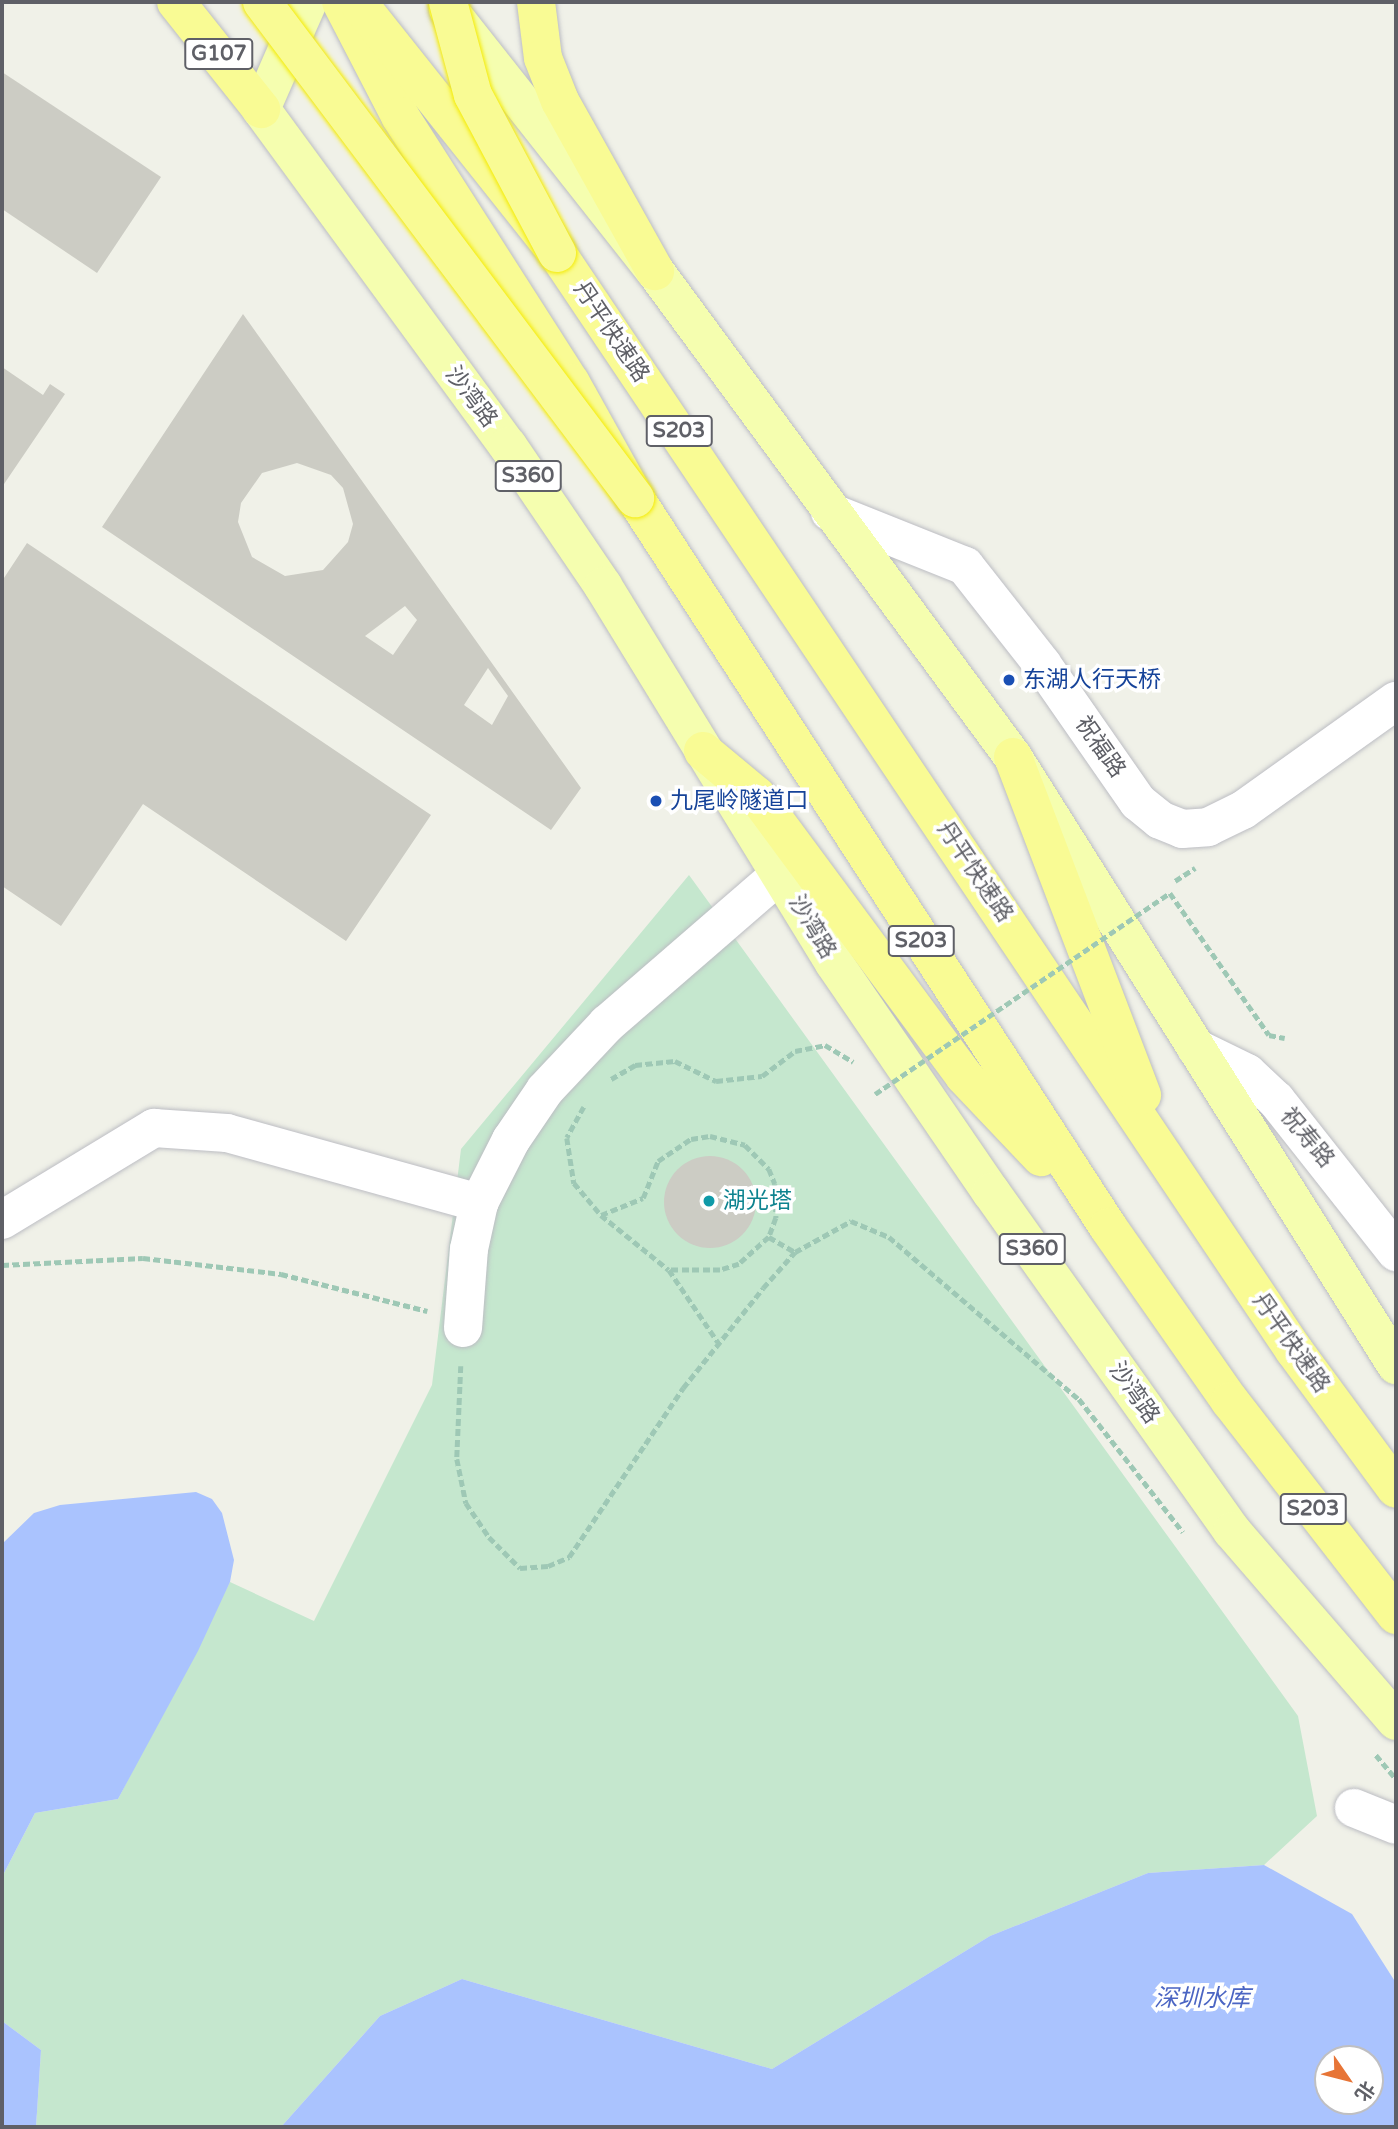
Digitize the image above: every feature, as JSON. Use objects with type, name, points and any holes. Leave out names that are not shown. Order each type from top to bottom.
[{"type":"highway","name":"G107","points":[[176,2],[261,109]]},
{"type":"highway","points":[[262,2],[635,498]]},
{"type":"highway","points":[[341,2],[400,116],[572,383],[635,498]]},
{"type":"highway","points":[[357,2],[557,253]]},
{"type":"highway","points":[[445,2],[474,95],[557,253]]},
{"type":"highway","points":[[536,2],[543,58],[560,101],[655,271]]},
{"type":"highway","name":"丹平快速路","points":[[557,253],[800,610],[1294,1350],[1396,1489]]},
{"type":"highway","name":"S203","points":[[635,498],[735,656],[1108,1227],[1230,1401],[1396,1615]]},
{"type":"highway","points":[[704,751],[757,796],[964,1076],[1108,1227]]},
{"type":"highway","points":[[1013,757],[1167,1159]]},
{"type":"main road","points":[[261,109],[308,2]]},
{"type":"main road","points":[[445,2],[655,271],[1013,757],[1396,1365]]},
{"type":"main road","name":"沙湾路","points":[[261,109],[508,446],[603,586],[834,963],[991,1192],[1232,1531],[1396,1721]]},
{"type":"street","name":"祝福路","points":[[830,512],[965,566],[1034,653],[1138,802],[1160,820],[1182,829],[1208,827],[1243,810],[1396,701]]},
{"type":"street","points":[[463,1328],[469,1249],[479,1203],[511,1140],[545,1090],[607,1024],[780,874]]},
{"type":"street","name":"祝寿路","points":[[1196,1048],[1247,1073],[1276,1100],[1396,1252]]},
{"type":"street","points":[[2,1220],[154,1128],[227,1133],[479,1203]]},
{"type":"street","points":[[1354,1808],[1396,1825]]},
{"type":"path","points":[[1175,881],[1200,864]]},
{"type":"path","points":[[867,1083],[875,1094],[1170,893],[1269,1035],[1285,1038]]},
{"type":"path","points":[[606,1081],[635,1065],[675,1061],[716,1081],[762,1076],[795,1051],[825,1045],[852,1060],[859,1071]]},
{"type":"path","points":[[590,1097],[566,1138],[574,1183],[601,1215],[669,1270],[718,1342]]},
{"type":"path","points":[[601,1215],[643,1198],[648,1178],[673,1147],[691,1139],[720,1137],[745,1145],[769,1169],[778,1201],[769,1237],[739,1264],[720,1270],[669,1270]]},
{"type":"path","points":[[2,1265],[143,1258],[281,1274],[448,1315],[463,1328],[457,1459],[466,1503],[489,1537],[520,1568],[548,1566],[569,1557],[718,1342],[795,1252],[851,1221],[890,1237],[1079,1399],[1129,1469],[1191,1542]]},
{"type":"path","points":[[769,1237],[795,1252]]},
{"type":"path","points":[[1369,1747],[1396,1779]]},
{"type":"green space","points":[[689,875],[1298,1716],[1317,1816],[1264,1865],[1148,1873],[990,1936],[772,2069],[462,1979],[380,2016],[281,2127],[36,2127],[41,2050],[2,2021],[2,1877],[35,1813],[118,1799],[230,1582],[314,1621],[432,1385],[461,1149]]},
{"type":"water","points":[[196,1492],[212,1499],[222,1513],[234,1560],[230,1582],[198,1651],[118,1799],[35,1813],[2,1877],[2,1544],[34,1513],[60,1505]]},
{"type":"water","name":"深圳水库","points":[[1264,1865],[1352,1914],[1396,1983],[1396,2127],[281,2127],[380,2016],[462,1979],[772,2069],[990,1936],[1148,1873]]},
{"type":"water","points":[[2,2021],[41,2050],[36,2127],[2,2127]]},
{"type":"building","points":[[2,72],[161,177],[97,273],[2,209]]},
{"type":"building","points":[[243,314],[581,788],[551,830],[102,527]],"holes":[[[297,463],[331,475],[343,488],[353,524],[348,542],[323,570],[285,576],[252,557],[238,522],[241,503],[262,473]],[[405,606],[417,620],[393,655],[365,636]],[[488,668],[508,696],[492,725],[464,705]]]},
{"type":"building","points":[[2,367],[43,395],[50,384],[65,394],[2,487]]},
{"type":"building","points":[[27,543],[431,815],[346,941],[143,804],[61,926],[2,886],[2,581]]},
{"type":"building","name":"湖光塔","points":[[710,1156],[728,1160],[742,1170],[752,1184],[756,1202],[752,1220],[742,1234],[728,1244],[710,1248],[692,1244],[678,1234],[668,1220],[664,1202],[668,1184],[678,1170],[692,1160]]},
{"type":"place","name":"东湖人行天桥","points":[[1009,680]]},
{"type":"place","name":"九尾岭隧道口","points":[[656,801]]},
{"type":"place","name":"湖光塔","points":[[709,1201]]}]
